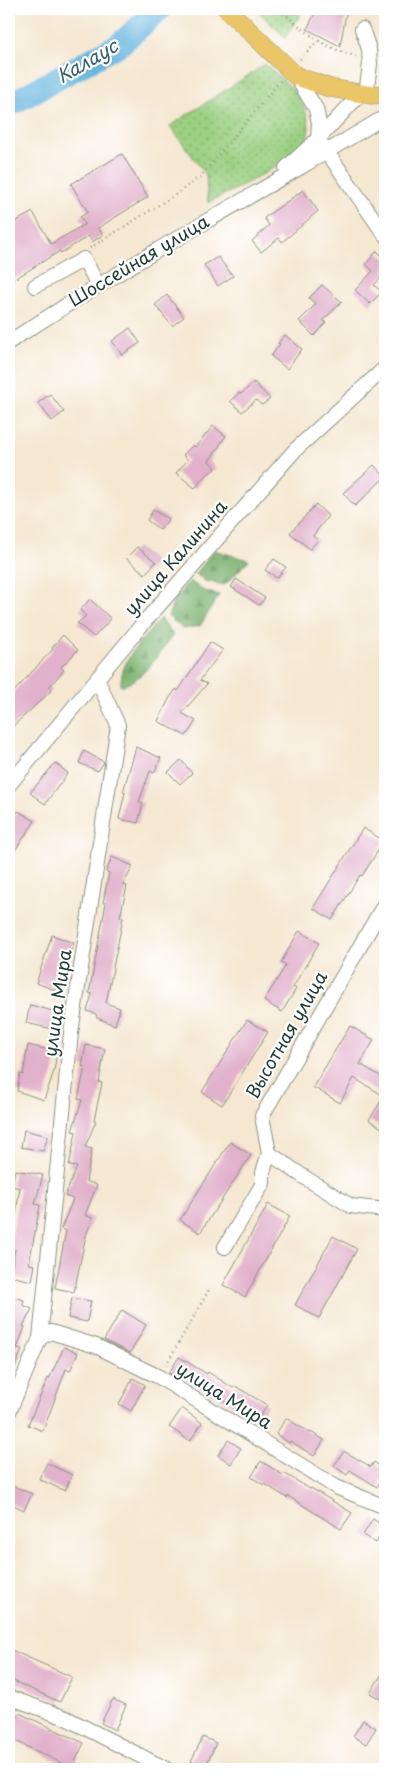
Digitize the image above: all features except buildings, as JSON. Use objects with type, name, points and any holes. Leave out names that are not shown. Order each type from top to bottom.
[{"type":"main road","points":[[227,9],[242,16],[303,69],[332,82],[371,92]]},
{"type":"main road","points":[[242,16],[289,77],[330,88],[371,92],[385,86]]},
{"type":"street","points":[[271,182],[301,167],[351,116],[371,92],[368,49],[362,29]]},
{"type":"street","points":[[289,77],[316,109],[322,145],[385,236]]},
{"type":"street","points":[[271,182],[322,145],[385,118]]},
{"type":"street","name":"Шоссейная улица","points":[[9,342],[98,285],[271,182]]},
{"type":"street","points":[[35,286],[84,259],[98,285]]},
{"type":"street","name":"улица Калинина","points":[[9,784],[295,450],[385,368]]},
{"type":"street","name":"улица Мира","points":[[9,1412],[40,1338],[71,1034],[118,725],[97,679]]},
{"type":"street","name":"Высотная улица","points":[[268,1153],[262,1116],[385,902]]},
{"type":"street","points":[[225,1247],[263,1183],[263,1172],[268,1153],[351,1206],[385,1210]]},
{"type":"street","name":"улица Мира","points":[[40,1338],[51,1332],[87,1343],[159,1377],[336,1487],[385,1506]]},
{"type":"street","points":[[9,1697],[66,1718],[166,1769]]},
{"type":"path","points":[[280,9],[318,41],[347,54],[369,59]]},
{"type":"path","points":[[303,56],[318,41]]},
{"type":"path","points":[[86,250],[175,195],[200,177],[289,77]]},
{"type":"path","points":[[159,1377],[209,1290]]},
{"type":"green space","points":[[256,9],[304,9],[285,38]]},
{"type":"green space","points":[[266,64],[299,97],[308,120],[308,134],[293,154],[279,164],[208,203],[206,175],[170,126]]},
{"type":"green space","points":[[214,550],[249,560],[225,585],[205,581],[196,574]]},
{"type":"green space","points":[[190,581],[204,591],[219,595],[200,626],[183,629],[168,616],[176,595]]},
{"type":"green space","points":[[160,618],[173,635],[144,672],[129,683],[121,686],[121,676],[129,658]]},
{"type":"waterway","name":"Калаус","points":[[9,105],[120,44],[160,9]]}]
